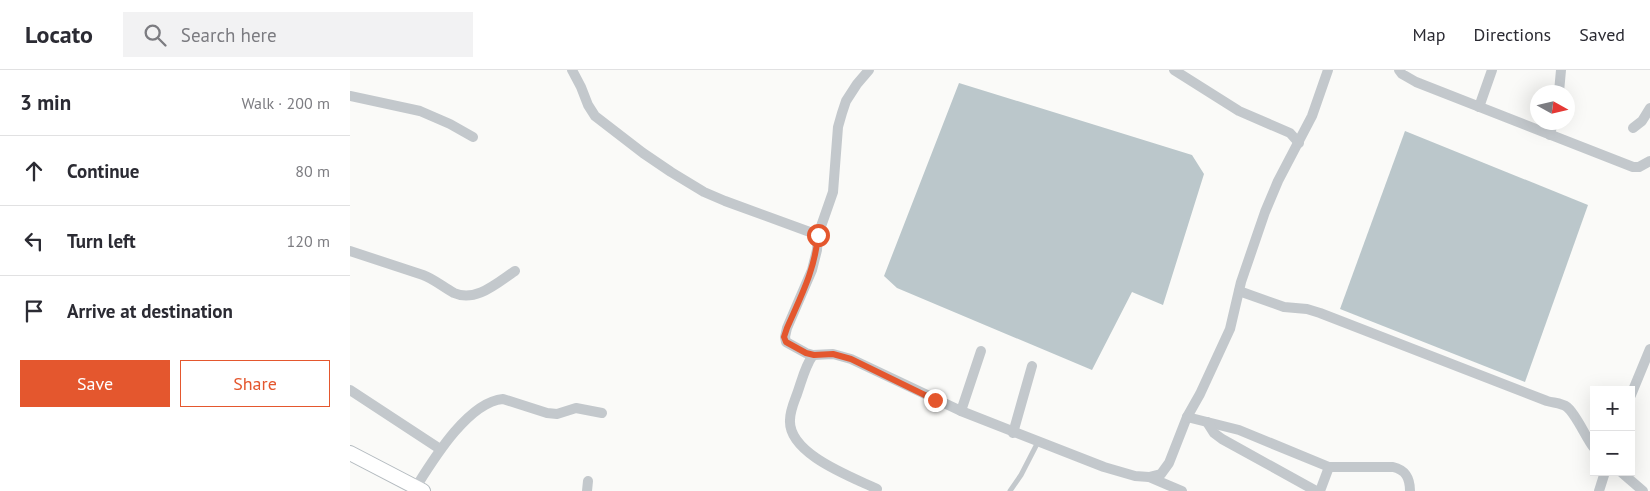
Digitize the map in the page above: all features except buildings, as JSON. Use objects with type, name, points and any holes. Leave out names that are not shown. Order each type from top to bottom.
[{"type":"street","points":[[572,70],[588,105],[596,116],[643,153],[671,172],[704,192],[818,235]]},
{"type":"street","points":[[869,70],[849,96],[842,113],[838,127],[833,192],[818,235],[817,250],[812,270],[784,337],[786,342],[790,346],[814,355],[833,354],[851,359],[961,412],[1013,433],[1104,467],[1135,476],[1149,477],[1161,474],[1169,463],[1187,417],[1200,394],[1230,329],[1239,291],[1265,212],[1278,181],[1312,116],[1328,70]]},
{"type":"street","points":[[1174,70],[1239,111],[1290,133],[1299,143]]},
{"type":"street","points":[[1399,70],[1402,74],[1416,82],[1633,167],[1639,167],[1650,161]]},
{"type":"street","points":[[1480,107],[1492,70]]},
{"type":"street","points":[[1560,85],[1561,70]]},
{"type":"street","points":[[350,96],[420,111],[450,124],[473,137]]},
{"type":"street","points":[[1633,128],[1642,121],[1650,108]]},
{"type":"street","points":[[1550,135],[1551,130]]},
{"type":"street","points":[[350,250],[423,275],[455,293],[467,296],[479,294],[515,271]]},
{"type":"street","points":[[1239,291],[1284,307],[1307,309],[1320,313],[1538,398],[1561,404],[1572,413],[1590,442]]},
{"type":"street","points":[[961,412],[981,351]]},
{"type":"street","points":[[1635,386],[1649,353]]},
{"type":"street","points":[[814,355],[807,363],[790,415],[792,432],[806,451],[816,458],[877,488]]},
{"type":"street","points":[[1013,433],[1032,366]]},
{"type":"street","points":[[350,390],[440,449]]},
{"type":"street","points":[[350,453],[419,489],[440,449],[465,421],[488,403],[503,399],[547,414],[556,414],[576,408],[584,408],[602,413]]},
{"type":"street","points":[[1187,417],[1239,430],[1329,467],[1399,468],[1408,476],[1410,491]]},
{"type":"street","points":[[1207,422],[1222,439],[1316,491]]},
{"type":"street","points":[[1320,491],[1329,467]]},
{"type":"street","points":[[1599,491],[1603,476]]},
{"type":"street","points":[[1626,476],[1643,491]]},
{"type":"street","points":[[1149,477],[1182,491]]},
{"type":"lane","points":[[1010,491],[1021,475],[1038,442]]},
{"type":"shaded area","points":[[959,83],[1192,155],[1204,174],[1163,305],[1132,292],[1092,370],[897,288],[884,276]]},
{"type":"shaded area","points":[[1405,131],[1588,205],[1525,382],[1340,309]]},
{"type":"route","points":[[818,235],[817,250],[812,270],[787,328],[784,337],[786,342],[790,346],[806,353],[814,355],[833,354],[851,359],[935,400]]}]
